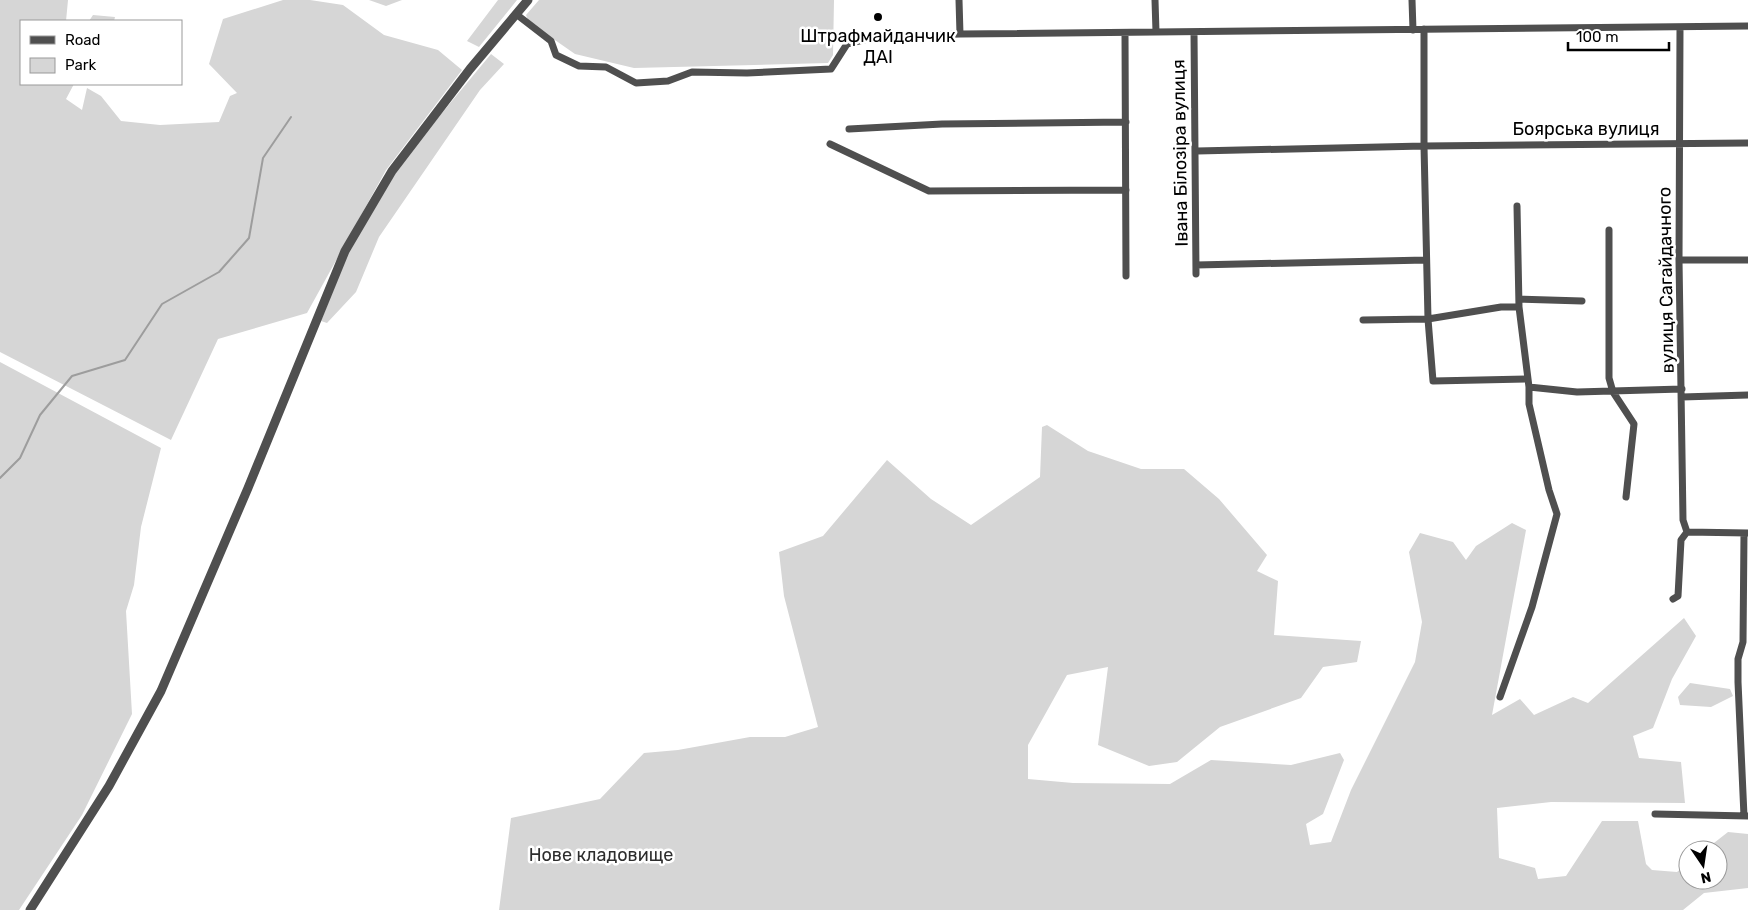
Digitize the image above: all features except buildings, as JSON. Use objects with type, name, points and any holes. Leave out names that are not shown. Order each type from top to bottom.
[{"type":"street","points":[[30,910],[108,786],[161,690],[251,480],[345,251],[392,171],[470,69],[528,0]]},
{"type":"street","points":[[959,0],[960,34]]},
{"type":"street","points":[[1156,0],[1156,32]]},
{"type":"street","points":[[1412,0],[1413,30]]},
{"type":"street","points":[[516,14],[551,41],[556,54],[579,66],[606,67],[636,82],[668,81],[692,72],[747,73],[831,69],[848,44],[858,40],[960,34],[1748,26]]},
{"type":"street","name":"вулиця Сагайдачного","points":[[1680,28],[1679,260],[1683,520],[1687,532]]},
{"type":"street","points":[[1424,29],[1426,260],[1433,381],[1528,379]]},
{"type":"street","name":"Івана Білозіра вулиця","points":[[1194,32],[1196,274]]},
{"type":"street","points":[[1125,33],[1126,276]]},
{"type":"street","points":[[848,129],[942,124],[1126,122]]},
{"type":"street","name":"Боярська вулиця","points":[[1196,151],[1424,146],[1748,143]]},
{"type":"street","points":[[830,144],[929,191],[1126,190]]},
{"type":"street","points":[[1500,697],[1532,606],[1557,514],[1549,490],[1529,404],[1529,388],[1519,303],[1517,206]]},
{"type":"street","points":[[1609,230],[1609,378],[1613,392],[1634,424],[1626,497]]},
{"type":"street","points":[[1196,265],[1426,260]]},
{"type":"street","points":[[1679,260],[1748,260]]},
{"type":"street","points":[[1363,320],[1428,319],[1519,303],[1582,300]]},
{"type":"street","points":[[1529,388],[1576,392],[1748,395]]},
{"type":"street","points":[[1655,814],[1746,816],[1738,659],[1743,642],[1746,533],[1687,532],[1681,540],[1678,596],[1673,599]]},
{"type":"green space","points":[[0,0],[68,0],[66,20],[20,20],[20,85],[73,85],[66,99],[82,110],[87,88],[101,96],[121,121],[160,125],[219,122],[230,96],[237,93],[209,64],[223,19],[283,0],[310,0],[343,5],[384,35],[438,50],[462,70],[386,170],[307,313],[218,339],[171,440],[0,352]]},
{"type":"green space","points":[[369,0],[402,0],[386,6]]},
{"type":"green space","points":[[498,0],[517,0],[479,47],[467,41]]},
{"type":"green space","points":[[539,0],[834,0],[833,55],[828,63],[634,68],[575,54],[529,22],[526,15]]},
{"type":"green space","points":[[93,15],[115,17],[114,20],[90,20]]},
{"type":"green space","points":[[491,54],[504,64],[480,90],[379,237],[356,292],[327,323],[321,321],[349,251],[393,172]]},
{"type":"green space","points":[[0,362],[161,448],[141,527],[134,585],[126,611],[132,714],[82,815],[19,910],[0,910]]},
{"type":"green space","name":"Нове кладовище","points":[[1047,425],[1088,451],[1141,469],[1184,469],[1219,499],[1267,555],[1257,571],[1278,581],[1274,635],[1361,641],[1357,662],[1323,667],[1301,698],[1220,727],[1177,762],[1149,766],[1098,745],[1108,667],[1067,675],[1028,745],[1028,779],[1073,783],[1170,784],[1211,760],[1291,765],[1340,753],[1344,760],[1323,814],[1306,824],[1310,845],[1331,842],[1351,790],[1415,662],[1422,622],[1409,552],[1420,533],[1453,542],[1466,560],[1476,546],[1512,523],[1526,530],[1492,715],[1520,699],[1534,715],[1573,697],[1588,703],[1684,618],[1696,636],[1672,679],[1653,728],[1633,736],[1639,758],[1681,762],[1685,803],[1551,802],[1497,808],[1499,858],[1535,868],[1538,879],[1566,876],[1602,821],[1638,821],[1646,864],[1652,870],[1678,871],[1678,890],[1728,890],[1728,840],[1718,840],[1728,832],[1748,834],[1748,888],[1704,893],[1683,910],[499,910],[511,818],[600,799],[644,753],[678,750],[750,737],[785,737],[818,727],[784,596],[779,552],[823,536],[887,460],[931,499],[971,525],[1040,477],[1042,427]]},
{"type":"green space","points":[[1690,683],[1730,689],[1733,696],[1711,707],[1680,705],[1678,697]]},
{"type":"waterway","points":[[0,478],[20,458],[40,415],[72,376],[125,360],[162,304],[219,272],[249,238],[263,158],[291,117]]},
{"type":"place","name":"Штрафмайданчик ДАІ","points":[[878,17]]}]
